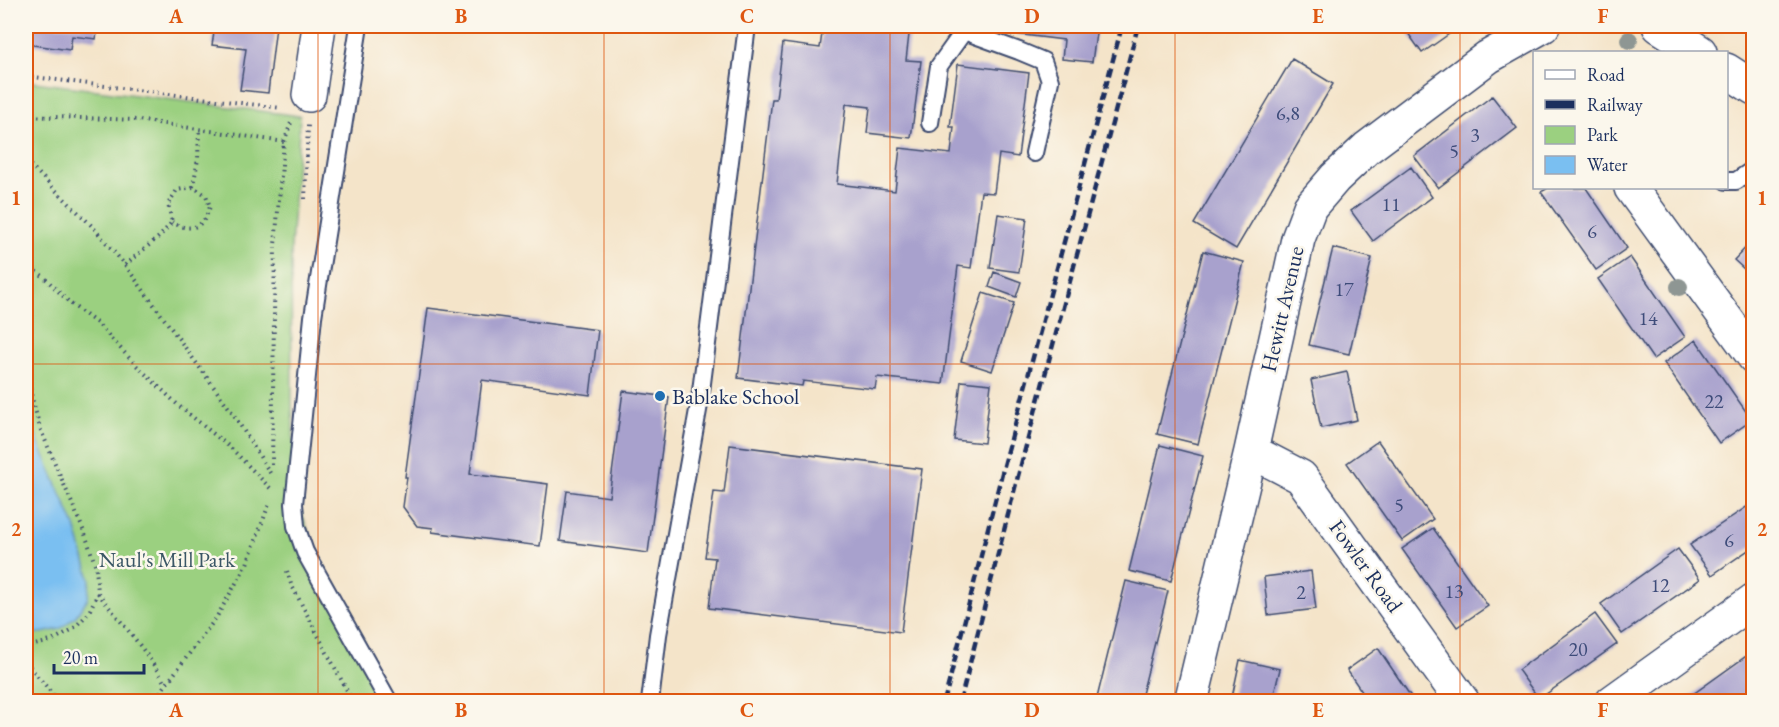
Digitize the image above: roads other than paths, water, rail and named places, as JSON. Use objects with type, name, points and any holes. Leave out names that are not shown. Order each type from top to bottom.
[{"type":"street","points":[[305,97],[319,26]]},
{"type":"street","points":[[1659,26],[1698,51]]},
{"type":"street","name":"Hewitt Avenue","points":[[1191,702],[1251,451],[1298,239],[1310,207],[1335,178],[1366,148],[1488,57],[1530,35]]},
{"type":"street","points":[[1632,189],[1754,357]]},
{"type":"street","name":"Fowler Road","points":[[1251,451],[1301,477],[1463,702]]},
{"type":"street","points":[[1612,702],[1754,600]]},
{"type":"lane","points":[[359,26],[313,317],[294,504],[296,526],[305,552],[389,702]]},
{"type":"lane","points":[[650,702],[658,636],[700,399],[747,26]]},
{"type":"lane","points":[[930,123],[939,66],[964,28],[1042,61],[1050,81],[1034,153]]},
{"type":"lane","points":[[1728,181],[1736,181],[1754,169]]},
{"type":"water","points":[[26,400],[39,444],[75,526],[90,579],[88,598],[76,616],[60,629],[26,634]]},
{"type":"railway","points":[[944,702],[1002,473],[1122,26]]},
{"type":"railway","points":[[960,702],[1138,26]]},
{"type":"place","name":"Bablake School","points":[[660,396]]},
{"type":"park label","name":"Naul's Mill Park","points":[[167,559]]}]
